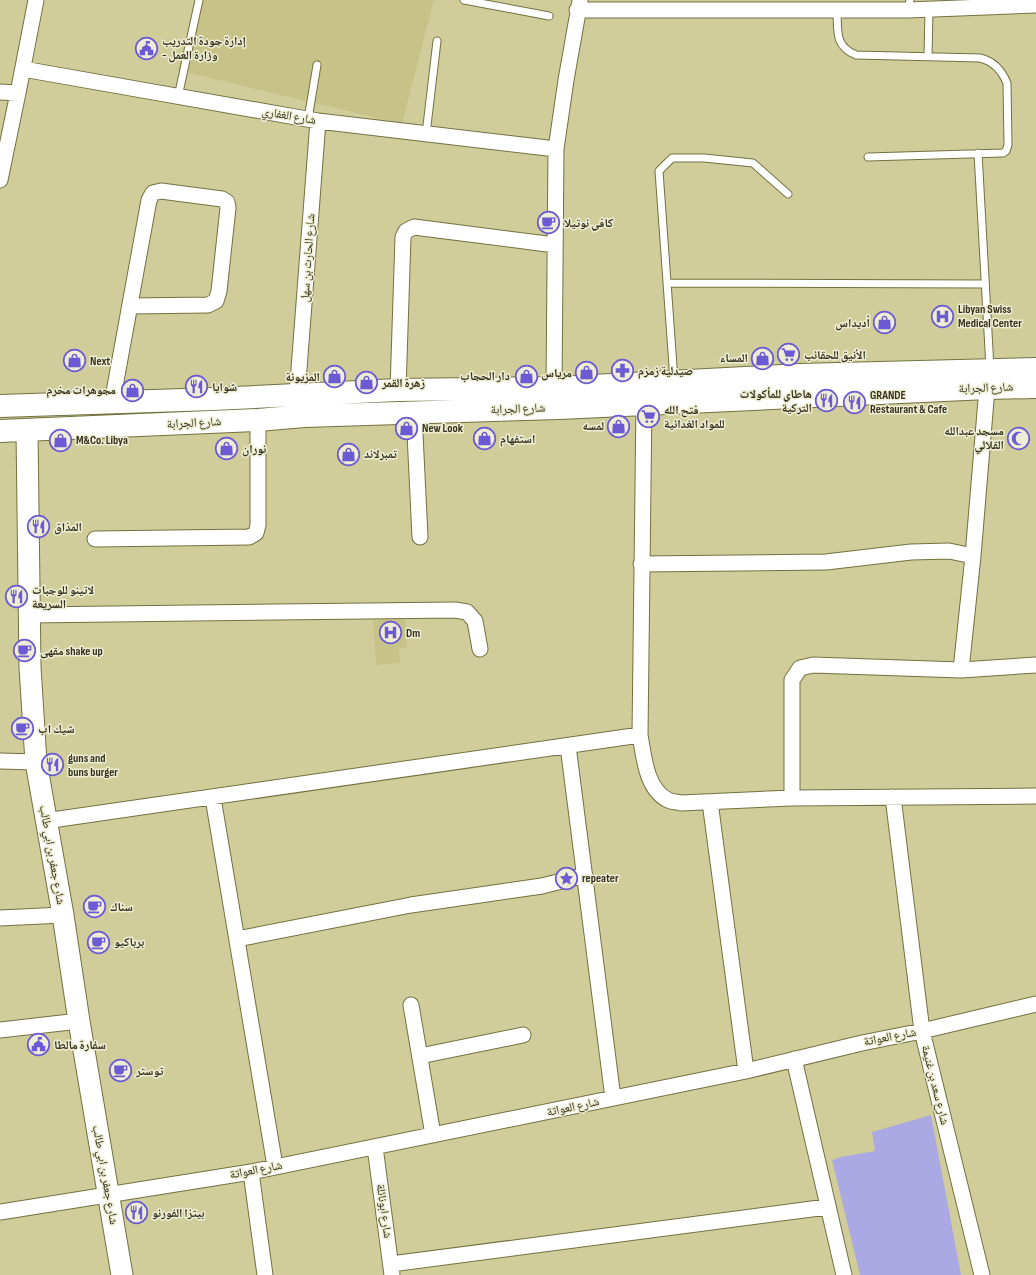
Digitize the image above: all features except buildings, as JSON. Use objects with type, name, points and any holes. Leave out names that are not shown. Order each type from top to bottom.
[{"type":"main road","name":"شارع الجرابة","points":[[0,406],[112,403],[398,390],[520,399],[644,403],[989,379],[1036,369]]},
{"type":"main road","name":"شارع الجرابة","points":[[0,431],[258,420],[304,416],[414,413],[520,399],[554,388],[800,375],[989,379],[1036,387]]},
{"type":"street","points":[[0,180],[36,0]]},
{"type":"street","points":[[554,388],[556,149],[579,5],[748,5],[838,10],[909,5],[929,9],[1036,5]]},
{"type":"street","name":"شارع الغفاري","points":[[23,69],[313,120],[556,149]]},
{"type":"street","points":[[0,92],[18,93]]},
{"type":"street","name":"شارع الحارث بن سهل","points":[[297,395],[313,120]]},
{"type":"street","points":[[112,403],[149,200],[154,193],[161,191],[222,199],[227,202],[228,208],[220,283],[216,301],[208,305],[130,306]]},
{"type":"street","points":[[398,390],[403,237],[406,231],[414,227],[555,245]]},
{"type":"street","points":[[961,670],[989,379]]},
{"type":"street","points":[[644,403],[640,735],[646,770],[657,792],[669,800],[681,803],[792,798],[1036,796]]},
{"type":"street","points":[[414,413],[420,537]]},
{"type":"street","points":[[95,540],[249,537],[256,533],[258,525],[258,420]]},
{"type":"street","name":"شارع جعفر بن ابي طالب","points":[[27,431],[30,667],[36,762],[45,822],[63,915],[79,1021],[122,1275]]},
{"type":"street","points":[[642,564],[826,562],[911,552],[949,551],[973,556]]},
{"type":"street","points":[[30,615],[455,610],[467,612],[475,621],[480,649]]},
{"type":"street","points":[[792,798],[792,680],[800,668],[813,665],[961,670],[1036,665]]},
{"type":"street","points":[[45,822],[640,735]]},
{"type":"street","points":[[568,746],[613,1098]]},
{"type":"street","points":[[0,761],[36,762]]},
{"type":"street","name":"شارع سعد بن غنيمة","points":[[893,797],[922,1031],[982,1275]]},
{"type":"street","points":[[213,798],[275,1166]]},
{"type":"street","points":[[710,802],[746,1071]]},
{"type":"street","points":[[237,939],[411,905],[542,886],[585,875]]},
{"type":"street","points":[[0,918],[63,915]]},
{"type":"street","name":"شارع العواتة","points":[[0,1212],[251,1172],[746,1071],[1036,1004]]},
{"type":"street","points":[[411,1005],[433,1135]]},
{"type":"street","points":[[0,1030],[79,1021]]},
{"type":"street","points":[[420,1056],[523,1036]]},
{"type":"street","points":[[794,1059],[827,1207],[844,1275]]},
{"type":"street","name":"شارع ابونائلة","points":[[375,1147],[391,1270]]},
{"type":"street","points":[[251,1172],[265,1275]]},
{"type":"street","points":[[391,1270],[827,1207]]},
{"type":"lane","points":[[178,96],[199,0]]},
{"type":"lane","points":[[464,0],[549,16]]},
{"type":"lane","points":[[928,56],[929,9]]},
{"type":"lane","points":[[838,10],[839,39],[842,47],[848,52],[856,55],[980,58],[992,63],[1005,77],[1008,89],[1008,148],[1003,153],[868,157]]},
{"type":"lane","points":[[426,134],[437,41]]},
{"type":"lane","points":[[313,120],[317,65]]},
{"type":"lane","points":[[978,153],[989,379]]},
{"type":"lane","points":[[674,382],[659,171],[672,158],[704,158],[753,163],[788,194]]},
{"type":"lane","points":[[668,283],[985,284]]},
{"type":"shaded area","points":[[198,0],[434,0],[402,124],[177,70]]},
{"type":"shaded area","name":"Dm","points":[[405,617],[407,647],[399,648],[400,663],[376,665],[373,620]]},
{"type":"shaded area","points":[[931,1115],[961,1275],[860,1275],[832,1160],[875,1151],[872,1132]]},
{"type":"place","name":"إدارة جودة التدريب - وزارة العمل","points":[[147,48]]},
{"type":"place","name":"كافي نوتيلا","points":[[549,223]]},
{"type":"place","name":"Libyan Swiss Medical Center","points":[[943,316]]},
{"type":"place","name":"أديداس","points":[[885,323]]},
{"type":"place","name":"الأنيق للحقائب","points":[[788,355]]},
{"type":"place","name":"المساء","points":[[763,358]]},
{"type":"place","name":"Next","points":[[74,361]]},
{"type":"place","name":"صيدلية زمزم","points":[[623,371]]},
{"type":"place","name":"مرياس","points":[[587,373]]},
{"type":"place","name":"دار الحجاب","points":[[526,376]]},
{"type":"place","name":"المزيونة","points":[[335,377]]},
{"type":"place","name":"زهرة القمر","points":[[366,383]]},
{"type":"place","name":"شوايا","points":[[196,387]]},
{"type":"place","name":"مجوهرات مخرم","points":[[132,390]]},
{"type":"place","name":"هاطاي للمأكولات التركية","points":[[827,401]]},
{"type":"place","name":"GRANDE Restaurant & Cafe","points":[[854,402]]},
{"type":"place","name":"فتح الله للمواد الغدائية","points":[[649,417]]},
{"type":"place","name":"لمسه","points":[[619,426]]},
{"type":"place","name":"New Look","points":[[406,428]]},
{"type":"place","name":"مسجد عبدالله القلالي","points":[[1019,438]]},
{"type":"place","name":"استفهام","points":[[485,439]]},
{"type":"place","name":"M&Co. Libya","points":[[60,440]]},
{"type":"place","name":"نوران","points":[[226,449]]},
{"type":"place","name":"تمبرلاند","points":[[349,454]]},
{"type":"place","name":"المذاق","points":[[38,527]]},
{"type":"place","name":"لاتينو للوجبات السريعة","points":[[16,597]]},
{"type":"place","name":"Dm","points":[[390,633]]},
{"type":"place","name":"مقهى shake up","points":[[24,651]]},
{"type":"place","name":"شيك اب","points":[[23,729]]},
{"type":"place","name":"guns and buns burger","points":[[52,765]]},
{"type":"place","name":"repeater","points":[[566,878]]},
{"type":"place","name":"سناك","points":[[94,907]]},
{"type":"place","name":"برباكيو","points":[[98,942]]},
{"type":"place","name":"سفارة مالطا","points":[[38,1045]]},
{"type":"place","name":"توستر","points":[[121,1071]]},
{"type":"place","name":"بيتزا الفورنو","points":[[136,1213]]}]
